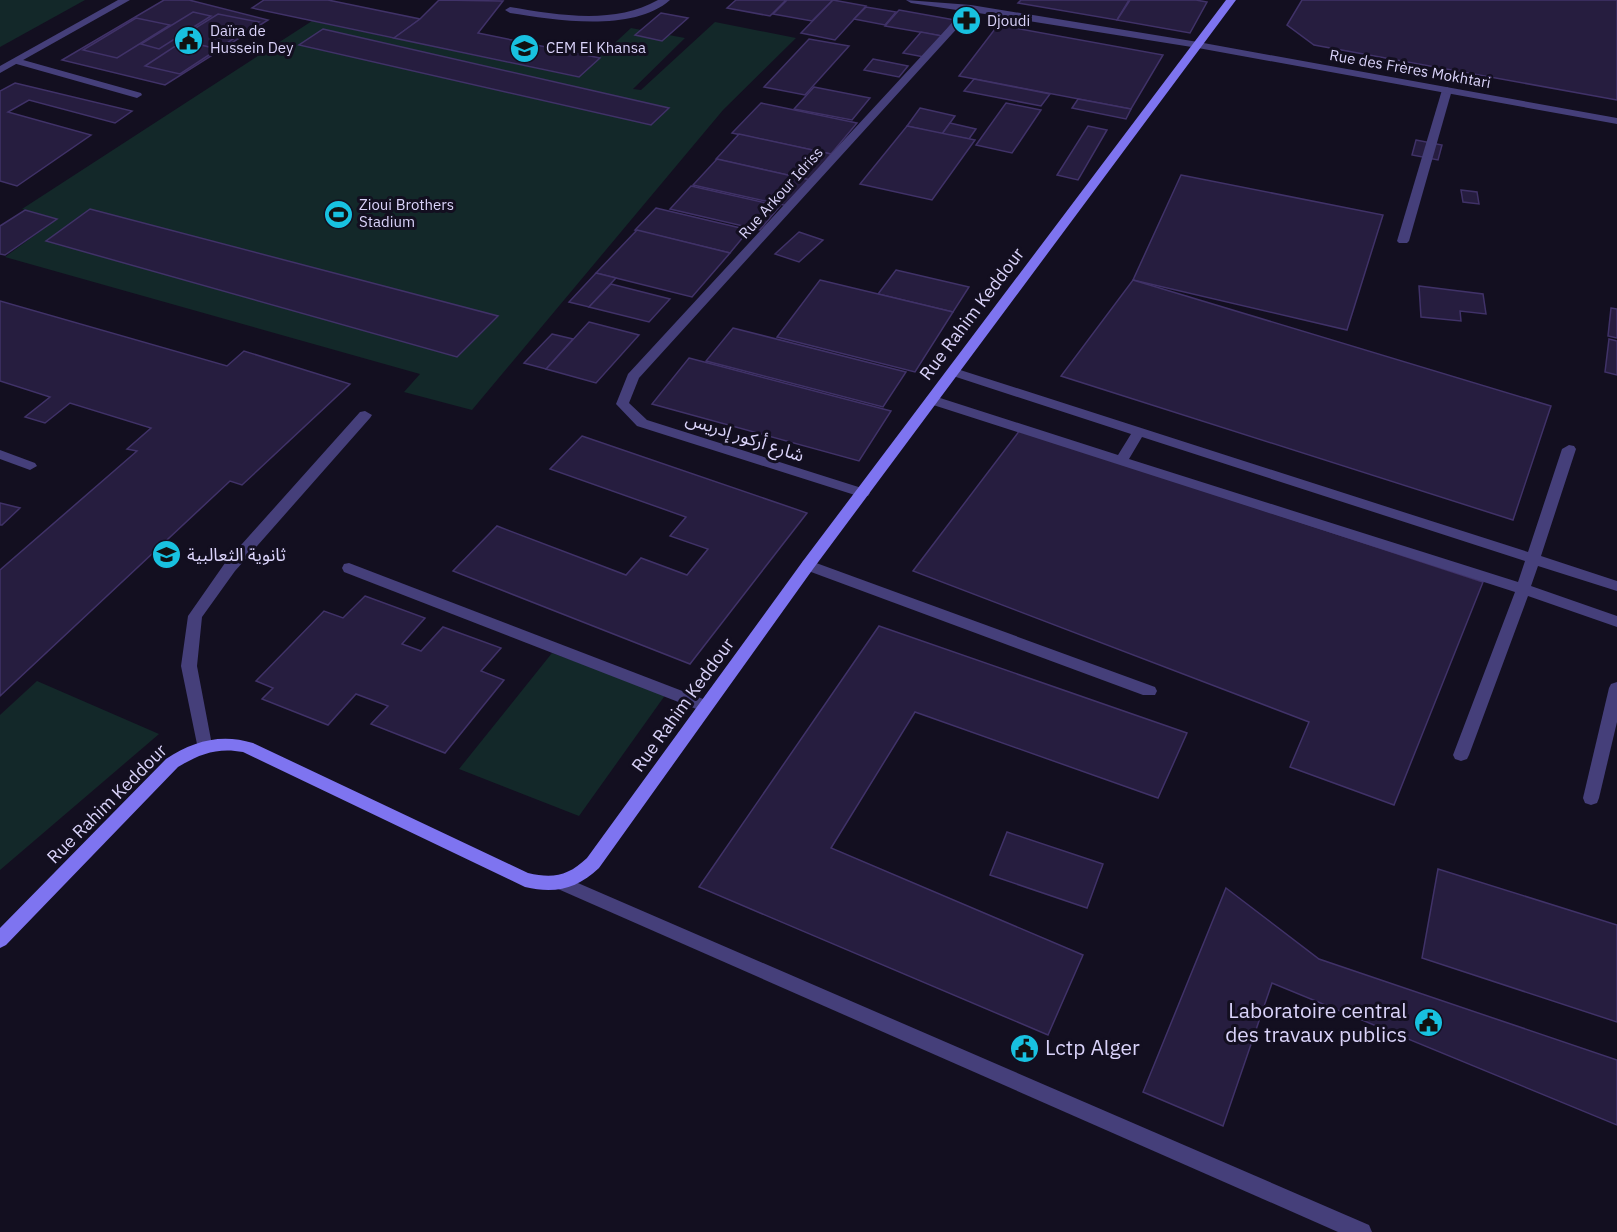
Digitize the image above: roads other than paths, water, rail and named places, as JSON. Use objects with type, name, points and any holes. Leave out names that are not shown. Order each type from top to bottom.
[{"type":"main road","name":"Rue Rahim Keddour","points":[[564,884],[581,875],[593,863],[808,564],[954,372],[1230,0]]},
{"type":"main road","points":[[204,745],[220,743],[247,747],[525,880],[544,884],[564,884]]},
{"type":"main road","name":"Rue Rahim Keddour","points":[[0,940],[172,764],[204,745]]},
{"type":"street","points":[[0,70],[125,0]]},
{"type":"street","points":[[510,10],[563,19],[612,18],[657,6],[665,0]]},
{"type":"street","name":"Rue des Frères Mokhtari","points":[[911,0],[1198,45],[1617,121]]},
{"type":"street","name":"Rue Arkour Idriss","points":[[622,404],[633,377],[971,8]]},
{"type":"street","points":[[16,61],[137,95]]},
{"type":"street","points":[[1403,241],[1447,90]]},
{"type":"street","points":[[954,372],[1617,586]]},
{"type":"street","points":[[932,400],[1523,589],[1617,622]]},
{"type":"street","name":"شارع أركور إدريس","points":[[622,404],[642,423],[863,493]]},
{"type":"street","points":[[204,745],[189,666],[195,616],[230,567],[365,415]]},
{"type":"street","points":[[1121,461],[1139,432]]},
{"type":"street","points":[[1461,755],[1523,589],[1569,449]]},
{"type":"street","points":[[0,454],[30,466]]},
{"type":"street","points":[[808,564],[1149,691]]},
{"type":"street","points":[[349,568],[705,706]]},
{"type":"street","points":[[1592,798],[1617,688]]},
{"type":"street","points":[[564,884],[1362,1232]]},
{"type":"place","name":"Djoudi","points":[[966,21]]},
{"type":"place","name":"Daïra de Hussein Dey","points":[[189,40]]},
{"type":"place","name":"CEM El Khansa","points":[[525,48]]},
{"type":"place","name":"Zioui Brothers Stadium","points":[[338,214]]},
{"type":"place","name":"ثانوية الثعالبية","points":[[166,555]]},
{"type":"place","name":"Laboratoire central des travaux publics","points":[[1428,1023]]},
{"type":"place","name":"Lctp Alger","points":[[1024,1048]]}]
